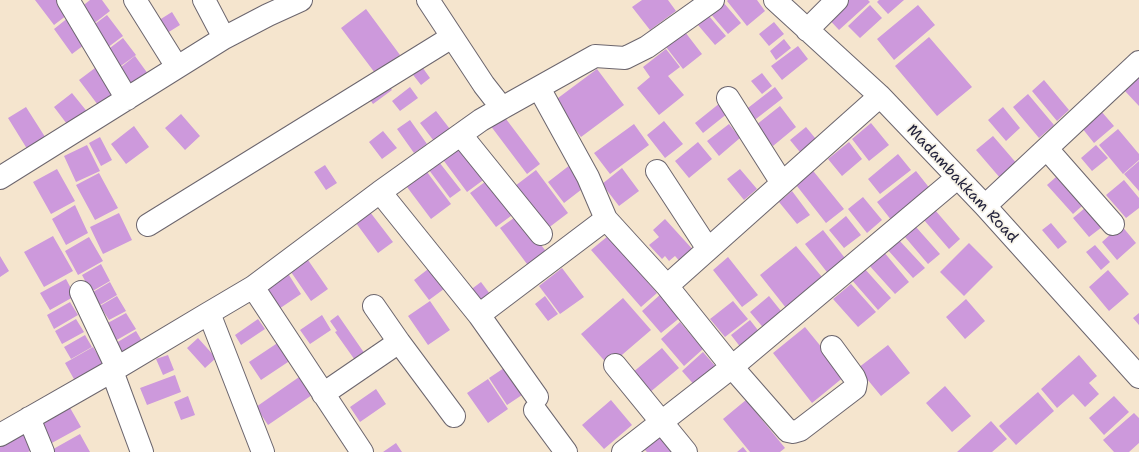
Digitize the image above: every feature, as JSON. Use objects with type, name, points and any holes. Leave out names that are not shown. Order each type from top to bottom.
[{"type":"street","points":[[68,0],[127,99]]},
{"type":"street","points":[[135,0],[177,67]]},
{"type":"street","points":[[204,0],[224,38]]},
{"type":"street","points":[[428,0],[502,108]]},
{"type":"street","points":[[0,435],[115,370],[253,287],[380,192],[481,120],[595,56],[625,58],[647,47],[713,0]]},
{"type":"street","name":"Madambakkam Road","points":[[775,0],[880,96],[985,206],[1139,377]]},
{"type":"street","points":[[807,30],[837,0]]},
{"type":"street","points":[[0,178],[224,38],[291,2]]},
{"type":"street","points":[[148,225],[452,37]]},
{"type":"street","points":[[985,206],[1139,62]]},
{"type":"street","points":[[540,88],[588,176],[606,219],[667,286],[732,367],[788,431],[793,432],[800,430],[855,388],[856,382],[854,377],[832,347]]},
{"type":"street","points":[[667,286],[880,96]]},
{"type":"street","points":[[728,98],[782,183]]},
{"type":"street","points":[[461,134],[542,234]]},
{"type":"street","points":[[1047,149],[1113,224]]},
{"type":"street","points":[[657,171],[708,249]]},
{"type":"street","points":[[623,452],[732,367],[957,178]]},
{"type":"street","points":[[380,192],[479,315],[566,452]]},
{"type":"street","points":[[479,315],[606,219]]},
{"type":"street","points":[[253,287],[322,394],[362,452]]},
{"type":"street","points":[[81,292],[115,370],[142,452]]},
{"type":"street","points":[[374,306],[454,416]]},
{"type":"street","points":[[209,313],[263,452]]},
{"type":"street","points":[[322,394],[399,342]]},
{"type":"street","points":[[615,366],[686,452]]},
{"type":"street","points":[[29,418],[43,452]]},
{"type":"building","points":[[35,0],[62,0],[71,12],[54,25]]},
{"type":"building","points":[[90,0],[102,0],[110,11],[92,25],[80,8]]},
{"type":"building","points":[[642,0],[668,0],[676,11],[650,30],[632,7]]},
{"type":"building","points":[[757,0],[765,11],[747,26],[727,1]]},
{"type":"building","points":[[841,0],[868,0],[870,2],[839,30],[825,15]]},
{"type":"building","points":[[879,0],[904,0],[888,14],[877,2]]},
{"type":"building","points":[[723,2],[741,23],[728,34],[710,13]]},
{"type":"building","points":[[870,5],[882,18],[860,38],[848,26]]},
{"type":"building","points":[[918,5],[935,25],[894,60],[877,39]]},
{"type":"building","points":[[366,9],[400,55],[375,73],[341,28]]},
{"type":"building","points":[[172,12],[180,25],[164,35],[156,22]]},
{"type":"building","points":[[107,15],[123,36],[107,48],[91,27]]},
{"type":"building","points":[[709,16],[726,36],[715,45],[698,25]]},
{"type":"building","points":[[69,17],[88,42],[72,54],[54,29]]},
{"type":"building","points":[[774,22],[784,34],[769,46],[759,34]]},
{"type":"building","points":[[682,28],[702,54],[683,69],[663,43]]},
{"type":"building","points":[[929,37],[972,87],[937,116],[895,66]]},
{"type":"building","points":[[123,38],[136,55],[118,68],[106,51]]},
{"type":"building","points":[[784,39],[791,48],[776,60],[770,51]]},
{"type":"building","points":[[798,46],[808,59],[782,80],[771,66]]},
{"type":"building","points":[[666,49],[680,67],[668,76],[684,95],[659,115],[637,88],[650,77],[643,67]]},
{"type":"building","points":[[135,56],[151,78],[133,92],[116,71]]},
{"type":"building","points":[[420,64],[430,78],[421,85],[410,71]]},
{"type":"building","points":[[95,68],[117,97],[101,109],[79,80]]},
{"type":"building","points":[[597,69],[624,105],[581,137],[554,101]]},
{"type":"building","points":[[762,73],[772,86],[762,94],[751,81]]},
{"type":"building","points":[[1139,76],[1139,106],[1124,90]]},
{"type":"building","points":[[385,80],[392,90],[373,104],[366,94]]},
{"type":"building","points":[[1044,80],[1069,110],[1057,121],[1032,91]]},
{"type":"building","points":[[410,87],[418,98],[400,111],[392,101]]},
{"type":"building","points":[[775,87],[783,98],[752,122],[744,111]]},
{"type":"building","points":[[72,93],[89,114],[70,128],[54,107]]},
{"type":"building","points":[[1028,94],[1054,125],[1039,138],[1013,107]]},
{"type":"building","points":[[720,103],[728,113],[703,133],[695,123]]},
{"type":"building","points":[[780,106],[796,127],[773,146],[756,125]]},
{"type":"building","points":[[26,107],[47,140],[29,152],[8,118]]},
{"type":"building","points":[[1003,107],[1020,128],[1006,141],[988,120]]},
{"type":"building","points":[[436,111],[453,133],[437,145],[420,123]]},
{"type":"building","points":[[1101,111],[1114,126],[1094,143],[1082,128]]},
{"type":"building","points":[[181,114],[200,136],[185,150],[165,128]]},
{"type":"building","points":[[503,115],[540,164],[527,174],[490,125]]},
{"type":"building","points":[[410,120],[427,144],[414,153],[397,129]]},
{"type":"building","points":[[664,121],[683,144],[665,158],[647,135]]},
{"type":"building","points":[[871,123],[889,145],[869,161],[852,139]]},
{"type":"building","points":[[634,124],[649,145],[610,174],[594,153]]},
{"type":"building","points":[[729,124],[740,138],[719,156],[707,141]]},
{"type":"building","points":[[134,126],[149,147],[126,164],[111,144]]},
{"type":"building","points":[[806,127],[820,144],[804,157],[790,140]]},
{"type":"building","points":[[1118,129],[1139,154],[1139,160],[1123,174],[1099,145]]},
{"type":"building","points":[[383,131],[397,148],[382,159],[369,142]]},
{"type":"building","points":[[993,136],[1018,165],[1001,179],[976,150]]},
{"type":"building","points":[[100,137],[112,160],[101,166],[89,143]]},
{"type":"building","points":[[698,142],[712,159],[689,178],[675,161]]},
{"type":"building","points":[[849,142],[862,159],[842,176],[828,159]]},
{"type":"building","points":[[459,144],[486,178],[467,192],[441,157]]},
{"type":"building","points":[[87,145],[100,171],[76,182],[64,156]]},
{"type":"building","points":[[1096,145],[1108,158],[1092,171],[1081,158]]},
{"type":"building","points":[[898,154],[911,170],[880,194],[868,179]]},
{"type":"building","points":[[1139,161],[1139,191],[1124,174]]},
{"type":"building","points":[[439,162],[461,190],[450,198],[429,170]]},
{"type":"building","points":[[325,165],[337,183],[326,190],[314,172]]},
{"type":"building","points":[[570,165],[586,186],[564,203],[548,182]]},
{"type":"building","points":[[810,167],[844,209],[826,223],[793,181]]},
{"type":"building","points":[[424,168],[451,204],[431,219],[404,183]]},
{"type":"building","points":[[622,168],[639,191],[619,206],[602,184]]},
{"type":"building","points":[[57,169],[75,201],[51,214],[33,182]]},
{"type":"building","points":[[740,169],[757,189],[744,200],[727,179]]},
{"type":"building","points":[[536,170],[568,213],[547,229],[515,186]]},
{"type":"building","points":[[916,171],[931,190],[892,221],[877,202]]},
{"type":"building","points":[[99,173],[118,208],[95,220],[76,185]]},
{"type":"building","points":[[1056,177],[1082,206],[1073,214],[1047,185]]},
{"type":"building","points":[[489,179],[515,213],[496,227],[470,193]]},
{"type":"building","points":[[1124,180],[1139,198],[1139,208],[1126,218],[1106,195]]},
{"type":"building","points":[[792,191],[810,215],[797,224],[779,202]]},
{"type":"building","points":[[863,197],[882,220],[867,233],[848,209]]},
{"type":"building","points":[[75,205],[88,233],[66,245],[52,219]]},
{"type":"building","points":[[1085,208],[1102,227],[1089,237],[1073,218]]},
{"type":"building","points":[[935,210],[960,239],[949,249],[924,220]]},
{"type":"building","points":[[370,212],[393,242],[378,253],[356,223]]},
{"type":"building","points":[[119,213],[132,240],[103,254],[90,227]]},
{"type":"building","points":[[518,215],[548,254],[530,268],[500,228]]},
{"type":"building","points":[[846,216],[861,235],[844,248],[829,230]]},
{"type":"building","points":[[665,219],[695,252],[682,264],[675,256],[669,261],[665,256],[662,259],[649,245],[659,237],[653,230]]},
{"type":"building","points":[[1051,223],[1067,242],[1058,249],[1042,230]]},
{"type":"building","points":[[1121,225],[1136,243],[1117,260],[1102,242]]},
{"type":"building","points":[[916,227],[940,254],[928,264],[905,237]]},
{"type":"building","points":[[823,230],[848,262],[830,276],[805,244]]},
{"type":"building","points":[[53,236],[73,271],[44,287],[24,252]]},
{"type":"building","points":[[608,236],[657,293],[641,307],[591,250]]},
{"type":"building","points":[[89,237],[103,261],[78,275],[65,251]]},
{"type":"building","points":[[898,239],[925,268],[913,278],[887,249]]},
{"type":"building","points":[[969,243],[993,267],[964,296],[940,272]]},
{"type":"building","points":[[1095,245],[1110,262],[1101,270],[1086,252]]},
{"type":"building","points":[[796,246],[827,283],[790,313],[760,275]]},
{"type":"building","points":[[883,251],[909,282],[895,294],[868,264]]},
{"type":"building","points":[[0,256],[9,271],[0,277]]},
{"type":"building","points":[[728,257],[758,295],[742,307],[713,270]]},
{"type":"building","points":[[308,260],[328,289],[311,301],[291,272]]},
{"type":"building","points":[[101,264],[110,281],[91,292],[82,275]]},
{"type":"building","points":[[432,266],[448,286],[429,300],[414,280]]},
{"type":"building","points":[[562,268],[584,297],[560,314],[539,286]]},
{"type":"building","points":[[864,268],[891,298],[878,310],[851,279]]},
{"type":"building","points":[[1108,270],[1129,294],[1109,311],[1089,287]]},
{"type":"building","points":[[287,272],[301,294],[276,311],[262,289]]},
{"type":"building","points":[[66,279],[75,296],[50,310],[40,293]]},
{"type":"building","points":[[110,282],[117,295],[100,305],[93,292]]},
{"type":"building","points":[[481,282],[493,298],[481,307],[469,291]]},
{"type":"building","points":[[851,284],[876,312],[858,327],[833,299]]},
{"type":"building","points":[[662,293],[682,316],[661,333],[642,311]]},
{"type":"building","points":[[117,296],[126,311],[109,320],[100,306]]},
{"type":"building","points":[[545,296],[558,314],[548,321],[535,304]]},
{"type":"building","points":[[769,296],[785,316],[766,331],[750,312]]},
{"type":"building","points":[[623,298],[651,330],[609,366],[581,334]]},
{"type":"building","points":[[966,299],[985,321],[965,339],[946,317]]},
{"type":"building","points":[[430,301],[450,330],[428,345],[408,316]]},
{"type":"building","points":[[733,301],[748,319],[725,337],[710,319]]},
{"type":"building","points":[[70,302],[78,315],[54,329],[47,315]]},
{"type":"building","points":[[126,313],[136,329],[115,341],[106,324]]},
{"type":"building","points":[[1139,313],[1139,325],[1133,318]]},
{"type":"building","points":[[322,315],[331,330],[310,344],[300,330]]},
{"type":"building","points":[[338,315],[367,357],[357,363],[335,332],[337,331],[330,321]]},
{"type":"building","points":[[76,319],[84,332],[62,344],[55,331]]},
{"type":"building","points":[[258,319],[265,329],[241,345],[235,335]]},
{"type":"building","points":[[750,320],[764,338],[745,353],[731,335]]},
{"type":"building","points":[[680,322],[703,349],[684,366],[661,339]]},
{"type":"building","points":[[805,327],[845,376],[812,403],[773,353]]},
{"type":"building","points":[[136,331],[145,346],[125,357],[116,343]]},
{"type":"building","points":[[85,335],[92,347],[71,359],[64,347]]},
{"type":"building","points":[[198,338],[216,358],[205,368],[187,348]]},
{"type":"building","points":[[279,342],[291,360],[261,380],[249,362]]},
{"type":"building","points":[[888,345],[910,373],[881,396],[858,368]]},
{"type":"building","points":[[93,347],[104,365],[75,381],[65,363]]},
{"type":"building","points":[[662,348],[679,368],[649,393],[632,373]]},
{"type":"building","points":[[703,352],[717,368],[696,387],[682,371]]},
{"type":"building","points":[[168,355],[174,370],[163,375],[156,359]]},
{"type":"building","points":[[1079,355],[1097,376],[1089,383],[1099,394],[1085,407],[1073,394],[1057,408],[1041,389]]},
{"type":"building","points":[[510,364],[528,391],[507,405],[489,378]]},
{"type":"building","points":[[175,375],[181,392],[147,405],[140,388]]},
{"type":"building","points":[[302,375],[315,393],[268,425],[256,407]]},
{"type":"building","points":[[488,379],[508,409],[488,423],[467,393]]},
{"type":"building","points":[[945,386],[971,416],[952,432],[926,403]]},
{"type":"building","points":[[376,389],[386,404],[360,422],[350,407]]},
{"type":"building","points":[[1038,392],[1054,411],[1016,445],[999,426]]},
{"type":"building","points":[[188,396],[195,415],[181,420],[174,402]]},
{"type":"building","points":[[1114,396],[1129,412],[1104,435],[1089,418]]},
{"type":"building","points":[[611,400],[632,425],[604,449],[582,425]]},
{"type":"building","points":[[746,400],[785,448],[780,452],[750,452],[723,419]]},
{"type":"building","points":[[69,406],[81,427],[50,444],[38,423]]},
{"type":"building","points":[[1134,413],[1139,418],[1139,443],[1129,452],[1114,452],[1103,440]]},
{"type":"building","points":[[991,421],[1007,439],[992,452],[957,452]]},
{"type":"building","points":[[21,429],[32,450],[28,452],[0,452],[0,441]]},
{"type":"building","points":[[658,433],[674,452],[647,452],[641,446]]},
{"type":"building","points":[[80,434],[90,452],[48,452]]},
{"type":"building","points":[[396,443],[402,452],[383,452]]},
{"type":"building","points":[[743,447],[747,452],[737,452]]}]
